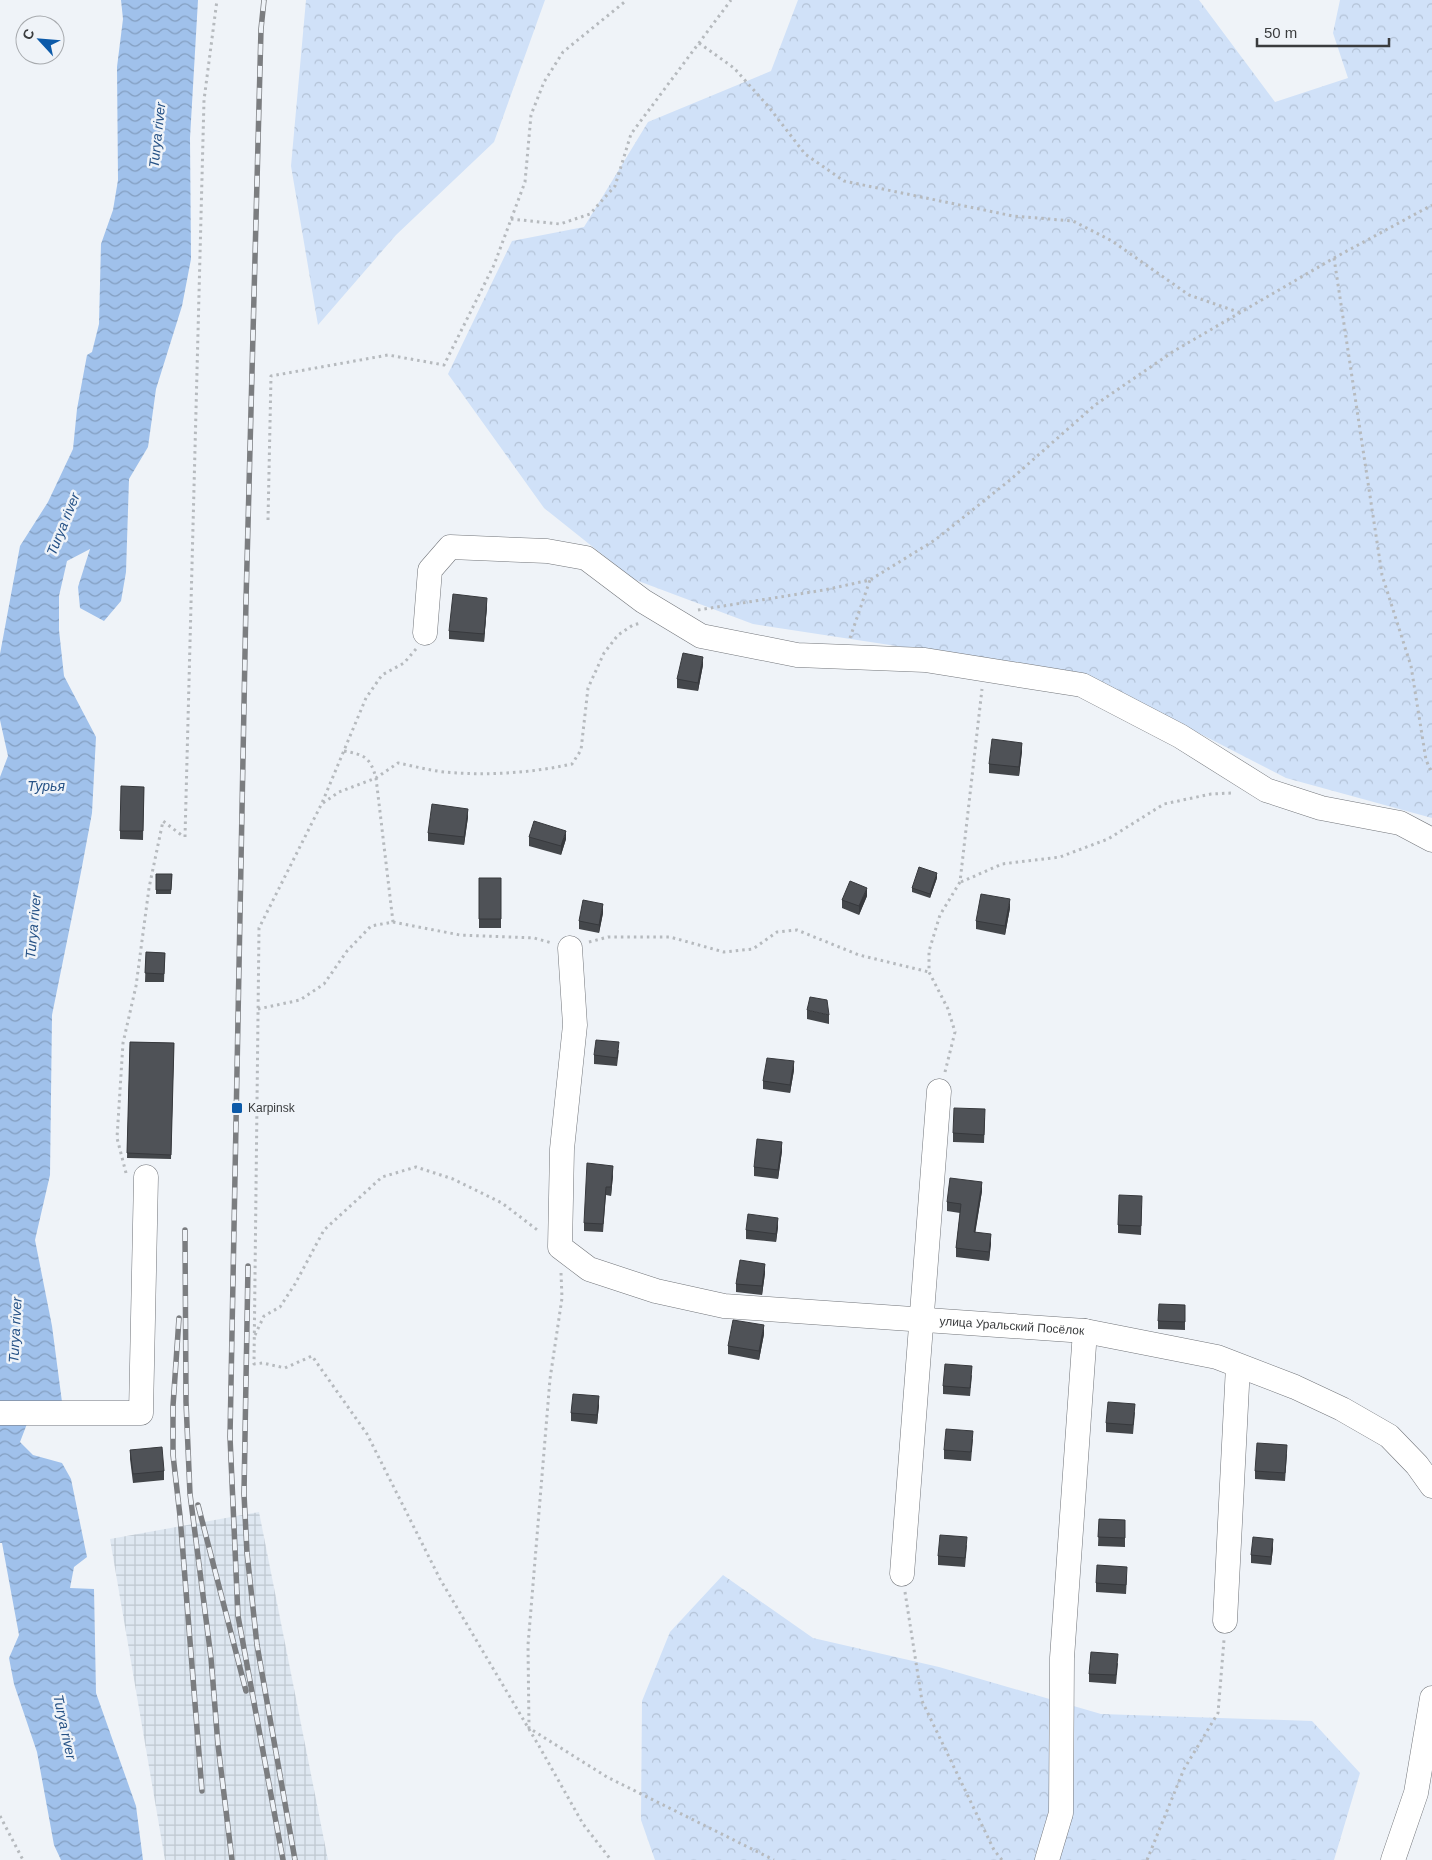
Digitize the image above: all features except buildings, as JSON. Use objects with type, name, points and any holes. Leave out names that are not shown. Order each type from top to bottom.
[{"type":"street","points":[[425,633],[430,570],[450,547],[547,551],[586,558],[643,602],[701,636],[797,655],[925,660],[1082,685],[1180,736],[1266,790],[1321,808],[1400,824],[1432,840]]},
{"type":"street","points":[[560,1247],[562,1149],[575,1024],[570,948]]},
{"type":"street","points":[[902,1574],[921,1319],[942,1083]]},
{"type":"street","points":[[0,1413],[142,1413],[146,1177]]},
{"type":"street","name":"улица Уральский Посёлок","points":[[560,1247],[589,1269],[656,1291],[724,1306],[1085,1332],[1217,1357],[1295,1387],[1342,1409],[1389,1436],[1417,1465],[1432,1486]]},
{"type":"street","points":[[1047,1860],[1061,1813],[1062,1658],[1085,1332]]},
{"type":"street","points":[[1225,1621],[1238,1366]]},
{"type":"street","points":[[1393,1860],[1416,1793],[1432,1698]]},
{"type":"path","points":[[146,1177],[125,1173],[117,1138],[123,1043],[136,986],[149,888],[163,822],[185,837],[204,100],[217,0]]},
{"type":"path","points":[[268,520],[271,376],[388,355],[444,365],[494,265],[525,182],[531,115],[544,82],[564,52],[627,0]]},
{"type":"path","points":[[511,219],[560,224],[590,214],[614,186],[632,134],[730,0]]},
{"type":"path","points":[[699,43],[734,68],[768,106],[805,154],[844,181],[1013,216],[1073,221],[1112,241],[1189,295],[1241,313]]},
{"type":"path","points":[[322,804],[339,792],[376,778],[398,763],[443,772],[471,773],[538,771],[572,764],[581,750],[588,688],[604,653],[618,635],[633,625],[666,615],[824,590],[870,580],[935,540],[1010,480],[1095,405],[1174,351],[1334,258],[1432,205]]},
{"type":"path","points":[[1334,258],[1382,575],[1411,666],[1426,760],[1432,773]]},
{"type":"path","points":[[844,657],[870,580]]},
{"type":"path","points":[[425,633],[418,647],[404,663],[382,675],[366,698],[322,804],[259,928],[254,1364],[263,1363],[285,1368],[312,1356],[367,1434],[440,1579],[529,1728],[583,1824],[611,1860]]},
{"type":"path","points":[[942,1083],[955,1032],[948,1009],[929,972],[929,951],[940,915],[960,882],[984,669]]},
{"type":"path","points":[[344,751],[363,755],[372,766],[376,778],[393,922]]},
{"type":"path","points":[[960,882],[1002,864],[1060,857],[1108,839],[1164,804],[1211,794],[1266,790]]},
{"type":"path","points":[[258,1009],[300,1000],[324,984],[347,951],[371,926],[393,922],[460,935],[534,938],[570,948],[608,937],[670,937],[724,952],[753,949],[777,932],[797,930],[859,955],[929,972]]},
{"type":"path","points":[[254,1338],[264,1316],[280,1307],[299,1277],[324,1230],[382,1177],[416,1167],[452,1179],[502,1204],[560,1247],[562,1298],[550,1380],[528,1645],[529,1728]]},
{"type":"path","points":[[902,1574],[922,1701],[994,1850],[1002,1860]]},
{"type":"path","points":[[1147,1860],[1184,1769],[1218,1713],[1225,1621]]},
{"type":"path","points":[[529,1728],[607,1777],[774,1860]]},
{"type":"path","points":[[0,1816],[23,1860]]},
{"type":"shaded area","points":[[259,1512],[328,1860],[165,1860],[110,1539]]},
{"type":"green space","points":[[306,0],[545,0],[494,142],[396,235],[318,325],[291,166]]},
{"type":"green space","points":[[798,0],[1199,0],[1275,102],[1348,78],[1333,33],[1340,0],[1432,0],[1432,818],[1286,778],[1086,675],[753,624],[633,579],[544,508],[448,374],[512,241],[584,227],[648,122],[771,71]]},
{"type":"green space","points":[[723,1575],[813,1638],[939,1667],[1101,1714],[1312,1721],[1360,1773],[1334,1860],[655,1860],[641,1820],[642,1701],[670,1632]]},
{"type":"water","name":"Турья","points":[[121,0],[198,0],[190,138],[191,259],[182,306],[156,389],[148,447],[129,479],[126,572],[121,601],[104,621],[80,608],[78,587],[90,549],[67,561],[59,596],[59,630],[64,676],[96,737],[92,813],[52,1015],[50,1175],[35,1240],[52,1326],[62,1402],[35,1403],[20,1442],[33,1455],[62,1463],[71,1479],[87,1557],[74,1567],[70,1588],[94,1589],[96,1693],[136,1806],[143,1860],[61,1860],[54,1845],[37,1752],[14,1684],[9,1658],[19,1635],[2,1543],[0,1543],[0,777],[8,756],[0,720],[0,654],[20,546],[48,502],[73,449],[77,409],[87,355],[92,352],[99,324],[101,244],[113,210],[118,180],[117,67],[123,19]]},
{"type":"railway","points":[[264,0],[261,29],[246,601],[230,1437],[238,1616],[283,1860]]},
{"type":"railway","points":[[185,1230],[186,1402],[190,1494],[211,1658],[218,1745],[232,1860]]},
{"type":"railway","points":[[248,1266],[244,1494],[247,1553],[257,1645],[295,1860]]},
{"type":"railway","points":[[179,1318],[173,1406],[173,1455],[180,1516],[202,1791]]},
{"type":"railway","points":[[198,1505],[246,1691]]},
{"type":"place","name":"Karpinsk","points":[[237,1108]]},
{"type":"water label","name":"Turya river","points":[[157,135]]},
{"type":"water label","name":"Turya river","points":[[63,524]]},
{"type":"water label","name":"Turya river","points":[[33,926]]},
{"type":"water label","name":"Turya river","points":[[15,1330]]},
{"type":"water label","name":"Turya river","points":[[65,1727]]}]
